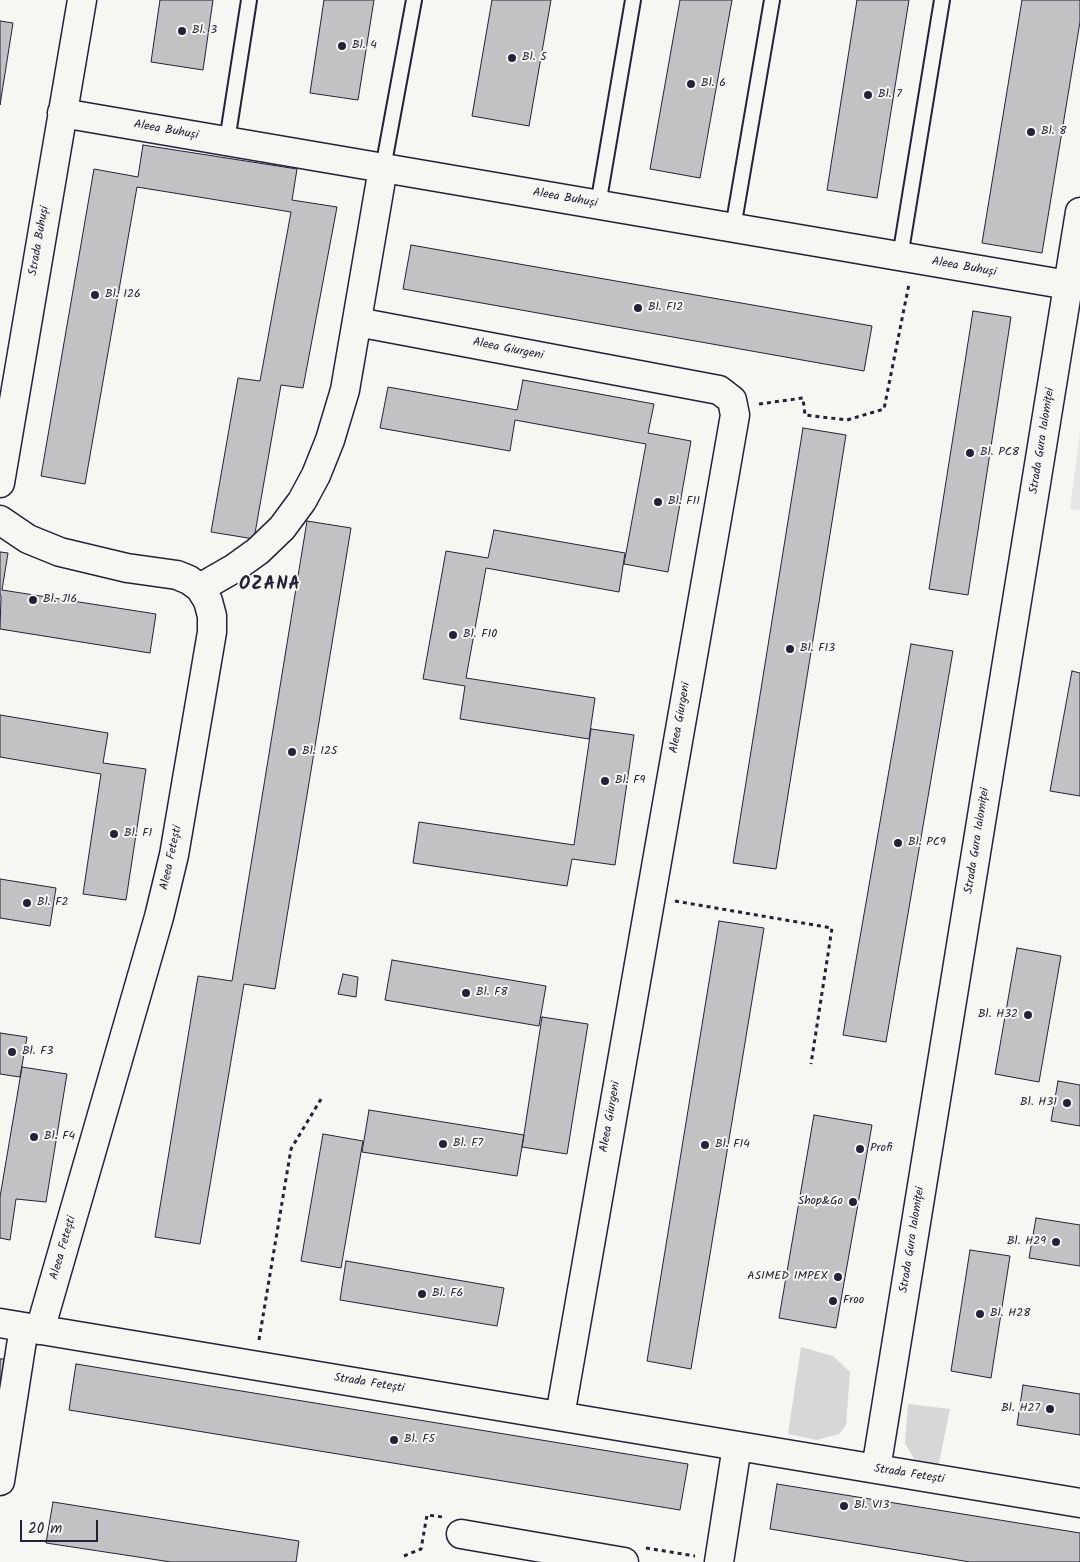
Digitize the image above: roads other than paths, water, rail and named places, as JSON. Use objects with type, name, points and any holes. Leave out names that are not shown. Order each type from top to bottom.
[{"type":"street","name":"Strada Buhuși","points":[[0,483],[82,0]]},
{"type":"street","name":"Aleea Buhuși","points":[[62,113],[1068,285]]},
{"type":"street","points":[[0,520],[28,539],[60,552],[127,568],[177,575],[189,580],[200,588],[233,569],[258,551],[282,528],[302,501],[316,475],[330,440],[345,390],[383,168]]},
{"type":"street","name":"Strada Gura Ialomiței","points":[[876,1469],[1080,212]]},
{"type":"street","name":"Aleea Giurgeni","points":[[357,322],[719,390],[732,400],[734,408],[735,416],[560,1416]]},
{"type":"street","name":"Aleea Fetești","points":[[0,1481],[22,1327],[159,917],[174,855],[212,632],[212,616],[208,601],[200,588]]},
{"type":"street","name":"Strada Fetești","points":[[22,1327],[1080,1503]]},
{"type":"street","points":[[720,1562],[737,1446]]},
{"type":"street","points":[[461,1534],[624,1562]]},
{"type":"lane","points":[[227,141],[249,0]]},
{"type":"lane","points":[[383,168],[414,0]]},
{"type":"lane","points":[[598,205],[634,0]]},
{"type":"lane","points":[[733,228],[772,0]]},
{"type":"lane","points":[[907,258],[942,0]]},
{"type":"place","name":"Bl. 3","points":[[182,31]]},
{"type":"place","name":"Bl. 4","points":[[342,46]]},
{"type":"place","name":"Bl. 5","points":[[512,58]]},
{"type":"place","name":"Bl. 6","points":[[691,84]]},
{"type":"place","name":"Bl. 7","points":[[868,95]]},
{"type":"place","name":"Bl. 8","points":[[1031,132]]},
{"type":"place","name":"Bl. I26","points":[[95,295]]},
{"type":"place","name":"Bl. F12","points":[[638,308]]},
{"type":"place","name":"Bl. PC8","points":[[970,453]]},
{"type":"place","name":"Bl. F11","points":[[658,502]]},
{"type":"place","name":"Bl. J16","points":[[33,600]]},
{"type":"place","name":"Bl. F10","points":[[453,635]]},
{"type":"place","name":"Bl. F13","points":[[790,649]]},
{"type":"place","name":"Bl. I25","points":[[292,752]]},
{"type":"place","name":"Bl. F9","points":[[605,781]]},
{"type":"place","name":"Bl. F1","points":[[114,834]]},
{"type":"place","name":"Bl. PC9","points":[[898,843]]},
{"type":"place","name":"Bl. F2","points":[[27,903]]},
{"type":"place","name":"Bl. F8","points":[[466,993]]},
{"type":"place","name":"Bl. H32","points":[[1028,1015]]},
{"type":"place","name":"Bl. F3","points":[[12,1052]]},
{"type":"place","name":"Bl. H31","points":[[1067,1103]]},
{"type":"place","name":"Bl. F4","points":[[34,1137]]},
{"type":"place","name":"Bl. F7","points":[[443,1144]]},
{"type":"place","name":"Bl. F14","points":[[705,1145]]},
{"type":"place","name":"Profi","points":[[860,1149]]},
{"type":"place","name":"Shop&Go","points":[[853,1202]]},
{"type":"place","name":"Bl. H29","points":[[1056,1242]]},
{"type":"place","name":"ASIMED IMPEX","points":[[838,1277]]},
{"type":"place","name":"Bl. F6","points":[[422,1294]]},
{"type":"place","name":"Froo","points":[[833,1301]]},
{"type":"place","name":"Bl. H28","points":[[980,1314]]},
{"type":"place","name":"Bl. H27","points":[[1050,1409]]},
{"type":"place","name":"Bl. F5","points":[[394,1440]]},
{"type":"place","name":"Bl. V13","points":[[844,1506]]},
{"type":"district","name":"OZANA","points":[[270,586]]}]
